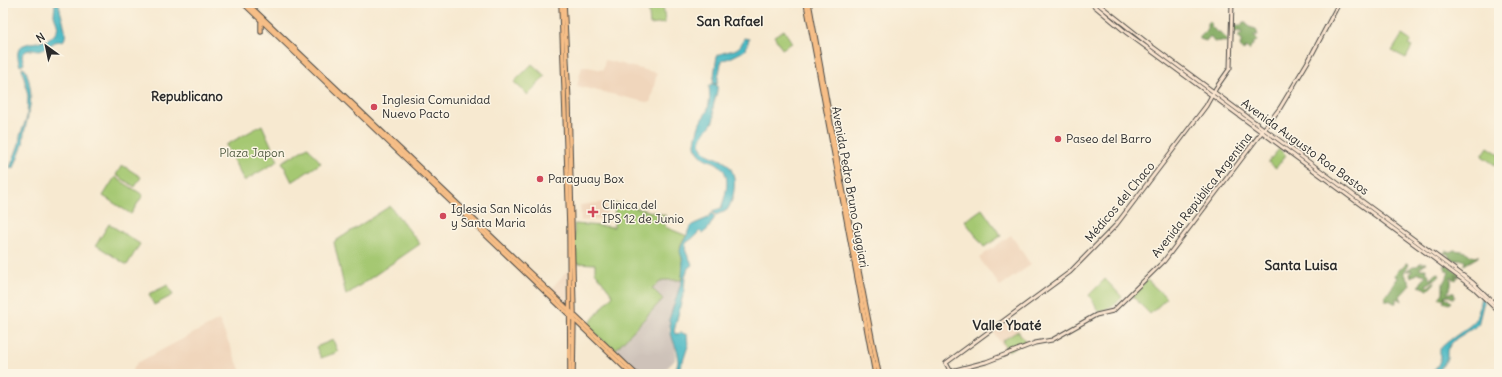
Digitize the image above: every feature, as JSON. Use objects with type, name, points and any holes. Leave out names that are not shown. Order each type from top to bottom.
[{"type":"main road","points":[[243,3],[430,180]]},
{"type":"main road","points":[[247,3],[631,374]]},
{"type":"main road","points":[[562,3],[569,104],[573,374]]},
{"type":"main road","name":"Avenida Pedro Bruno Guggiari","points":[[806,3],[875,374]]},
{"type":"main road","name":"Avenida Pedro Bruno Guggiari","points":[[810,3],[841,179],[879,374]]},
{"type":"main road","points":[[1091,3],[1127,33],[1214,93]]},
{"type":"main road","points":[[1097,3],[1214,93]]},
{"type":"main road","name":"Médicos del Chaco","points":[[951,372],[946,363],[1070,272],[1083,260],[1116,225],[1162,166],[1230,68],[1232,3]]},
{"type":"main road","name":"Avenida República Argentina","points":[[940,374],[992,360],[1035,343],[1052,340],[1096,315],[1113,311],[1164,261],[1280,108],[1339,3]]},
{"type":"main road","points":[[261,21],[261,32]]},
{"type":"main road","name":"Avenida Augusto Roa Bastos","points":[[1214,93],[1482,293],[1499,312]]},
{"type":"main road","name":"Avenida Augusto Roa Bastos","points":[[1490,302],[1499,308]]},
{"type":"main road","points":[[570,374],[569,338],[571,316]]},
{"type":"main road","points":[[571,316],[636,374]]},
{"type":"shaded area","points":[[605,60],[657,73],[650,103],[577,86],[582,66],[603,70]]},
{"type":"shaded area","name":"Clinica del IPS 12 de Junio","points":[[606,202],[607,219],[581,221],[580,205]]},
{"type":"shaded area","points":[[1011,235],[1031,265],[1000,286],[979,258]]},
{"type":"shaded area","points":[[568,270],[569,307],[549,291]]},
{"type":"shaded area","points":[[663,280],[682,280],[669,329],[676,347],[675,360],[661,374],[638,374],[614,351],[663,299],[651,289]]},
{"type":"shaded area","points":[[1011,319],[1027,342],[1006,352],[993,331]]},
{"type":"shaded area","points":[[219,320],[242,374],[130,374],[137,363]]},
{"type":"green space","points":[[648,3],[663,3],[665,23],[650,25]]},
{"type":"green space","points":[[1209,21],[1211,23],[1210,27],[1217,32],[1220,32],[1228,41],[1214,42],[1210,36],[1206,41],[1200,39],[1200,37],[1207,30],[1207,23]]},
{"type":"green space","points":[[1243,22],[1246,22],[1249,27],[1256,29],[1258,35],[1253,36],[1257,41],[1253,43],[1254,44],[1249,50],[1246,47],[1243,51],[1240,46],[1242,39],[1239,38],[1239,35],[1243,34],[1241,31],[1232,31],[1232,27],[1241,26]]},
{"type":"green space","points":[[784,30],[792,43],[782,49],[774,36]]},
{"type":"green space","points":[[1402,35],[1411,41],[1408,45],[1412,47],[1406,58],[1392,51]]},
{"type":"green space","points":[[532,64],[545,76],[528,95],[514,82]]},
{"type":"green space","name":"Plaza Japon","points":[[262,125],[278,161],[244,181],[226,145]]},
{"type":"green space","points":[[308,147],[321,163],[292,182],[282,162]]},
{"type":"green space","points":[[1488,147],[1499,154],[1499,158],[1495,165],[1482,156]]},
{"type":"green space","points":[[1279,149],[1286,155],[1276,168],[1268,162]]},
{"type":"green space","points":[[122,165],[141,177],[135,187],[116,175]]},
{"type":"green space","points":[[115,177],[143,195],[131,214],[103,196]]},
{"type":"green space","points":[[615,203],[665,215],[665,227],[687,236],[682,242],[680,248],[683,265],[682,280],[663,280],[652,288],[663,299],[614,351],[587,326],[613,295],[595,272],[595,264],[575,263],[574,224],[614,227]]},
{"type":"green space","points":[[390,206],[420,244],[346,295],[334,242]]},
{"type":"green space","points":[[982,209],[1001,236],[984,247],[965,221]]},
{"type":"green space","points":[[109,224],[140,244],[127,265],[96,245]]},
{"type":"green space","points":[[1454,250],[1465,252],[1471,256],[1476,257],[1478,255],[1478,257],[1464,265],[1465,261],[1460,259],[1455,261],[1453,259],[1449,259],[1449,255],[1445,253],[1440,257],[1446,251],[1450,252]]},
{"type":"green space","points":[[1406,263],[1409,264],[1404,272],[1410,285],[1400,296],[1402,301],[1396,298],[1396,303],[1385,300],[1385,296],[1398,277],[1395,276],[1396,273]]},
{"type":"green space","points":[[1420,263],[1426,263],[1419,268],[1426,269],[1429,279],[1434,279],[1431,278],[1435,274],[1439,273],[1440,275],[1426,285],[1428,287],[1436,282],[1428,290],[1419,286],[1426,275],[1418,273],[1411,277],[1410,275],[1412,270],[1406,271]]},
{"type":"green space","points":[[1447,264],[1460,275],[1459,277],[1455,275],[1457,278],[1456,280],[1451,277],[1451,285],[1447,293],[1454,293],[1455,297],[1445,296],[1451,302],[1449,304],[1443,302],[1445,298],[1439,298],[1443,293],[1443,283],[1449,273],[1444,266]]},
{"type":"green space","points":[[1105,279],[1122,297],[1112,307],[1099,311],[1089,295]]},
{"type":"green space","points":[[1147,280],[1167,298],[1150,314],[1132,296]]},
{"type":"green space","points":[[168,285],[173,295],[154,305],[149,294]]},
{"type":"green space","points":[[1018,331],[1025,341],[1008,351],[1002,341]]},
{"type":"green space","points":[[333,340],[338,352],[321,358],[316,347]]},
{"type":"water","points":[[55,3],[59,3],[65,28],[64,40],[55,42],[47,48],[41,50],[26,51],[22,56],[24,64],[20,66],[18,55],[19,48],[24,45],[46,40],[52,37],[57,30],[54,15]]},
{"type":"water","points":[[744,38],[749,39],[746,49],[730,58],[723,60],[721,63],[717,84],[713,83],[717,56],[739,47]]},
{"type":"water","points":[[22,68],[25,68],[28,77],[31,98],[22,147],[14,168],[10,168],[27,117],[28,96]]},
{"type":"water","points":[[712,84],[717,85],[713,108],[714,119],[703,135],[700,143],[705,152],[720,159],[728,165],[731,169],[734,181],[730,205],[726,211],[716,215],[712,211],[721,208],[727,185],[726,174],[719,165],[702,156],[695,147],[697,132],[707,110],[710,94],[709,86]]},
{"type":"water","points":[[712,213],[715,217],[708,229],[703,233],[700,231],[686,243],[685,246],[692,265],[688,268],[685,277],[684,291],[674,331],[675,334],[682,333],[687,335],[688,346],[680,366],[681,374],[674,374],[677,367],[678,353],[671,333],[669,320],[682,280],[683,261],[680,251],[689,229],[694,224],[708,218]]},
{"type":"water","points":[[1481,298],[1484,301],[1478,325],[1457,338],[1451,344],[1447,350],[1447,359],[1437,374],[1431,374],[1440,362],[1440,349],[1443,345],[1476,319]]},
{"type":"place","name":"Inglesia Comunidad Nuevo Pacto","points":[[374,107]]},
{"type":"place","name":"Paseo del Barro","points":[[1058,139]]},
{"type":"place","name":"Paraguay Box","points":[[540,179]]},
{"type":"place","name":"Clinica del IPS 12 de Junio","points":[[593,212]]},
{"type":"place","name":"Iglesia San Nicolás y Santa Maria","points":[[443,216]]},
{"type":"district","name":"San Rafael","points":[[730,21]]},
{"type":"district","name":"Republicano","points":[[187,96]]},
{"type":"district","name":"Santa Luisa","points":[[1301,265]]},
{"type":"district","name":"Valle Ybaté","points":[[1007,325]]}]
